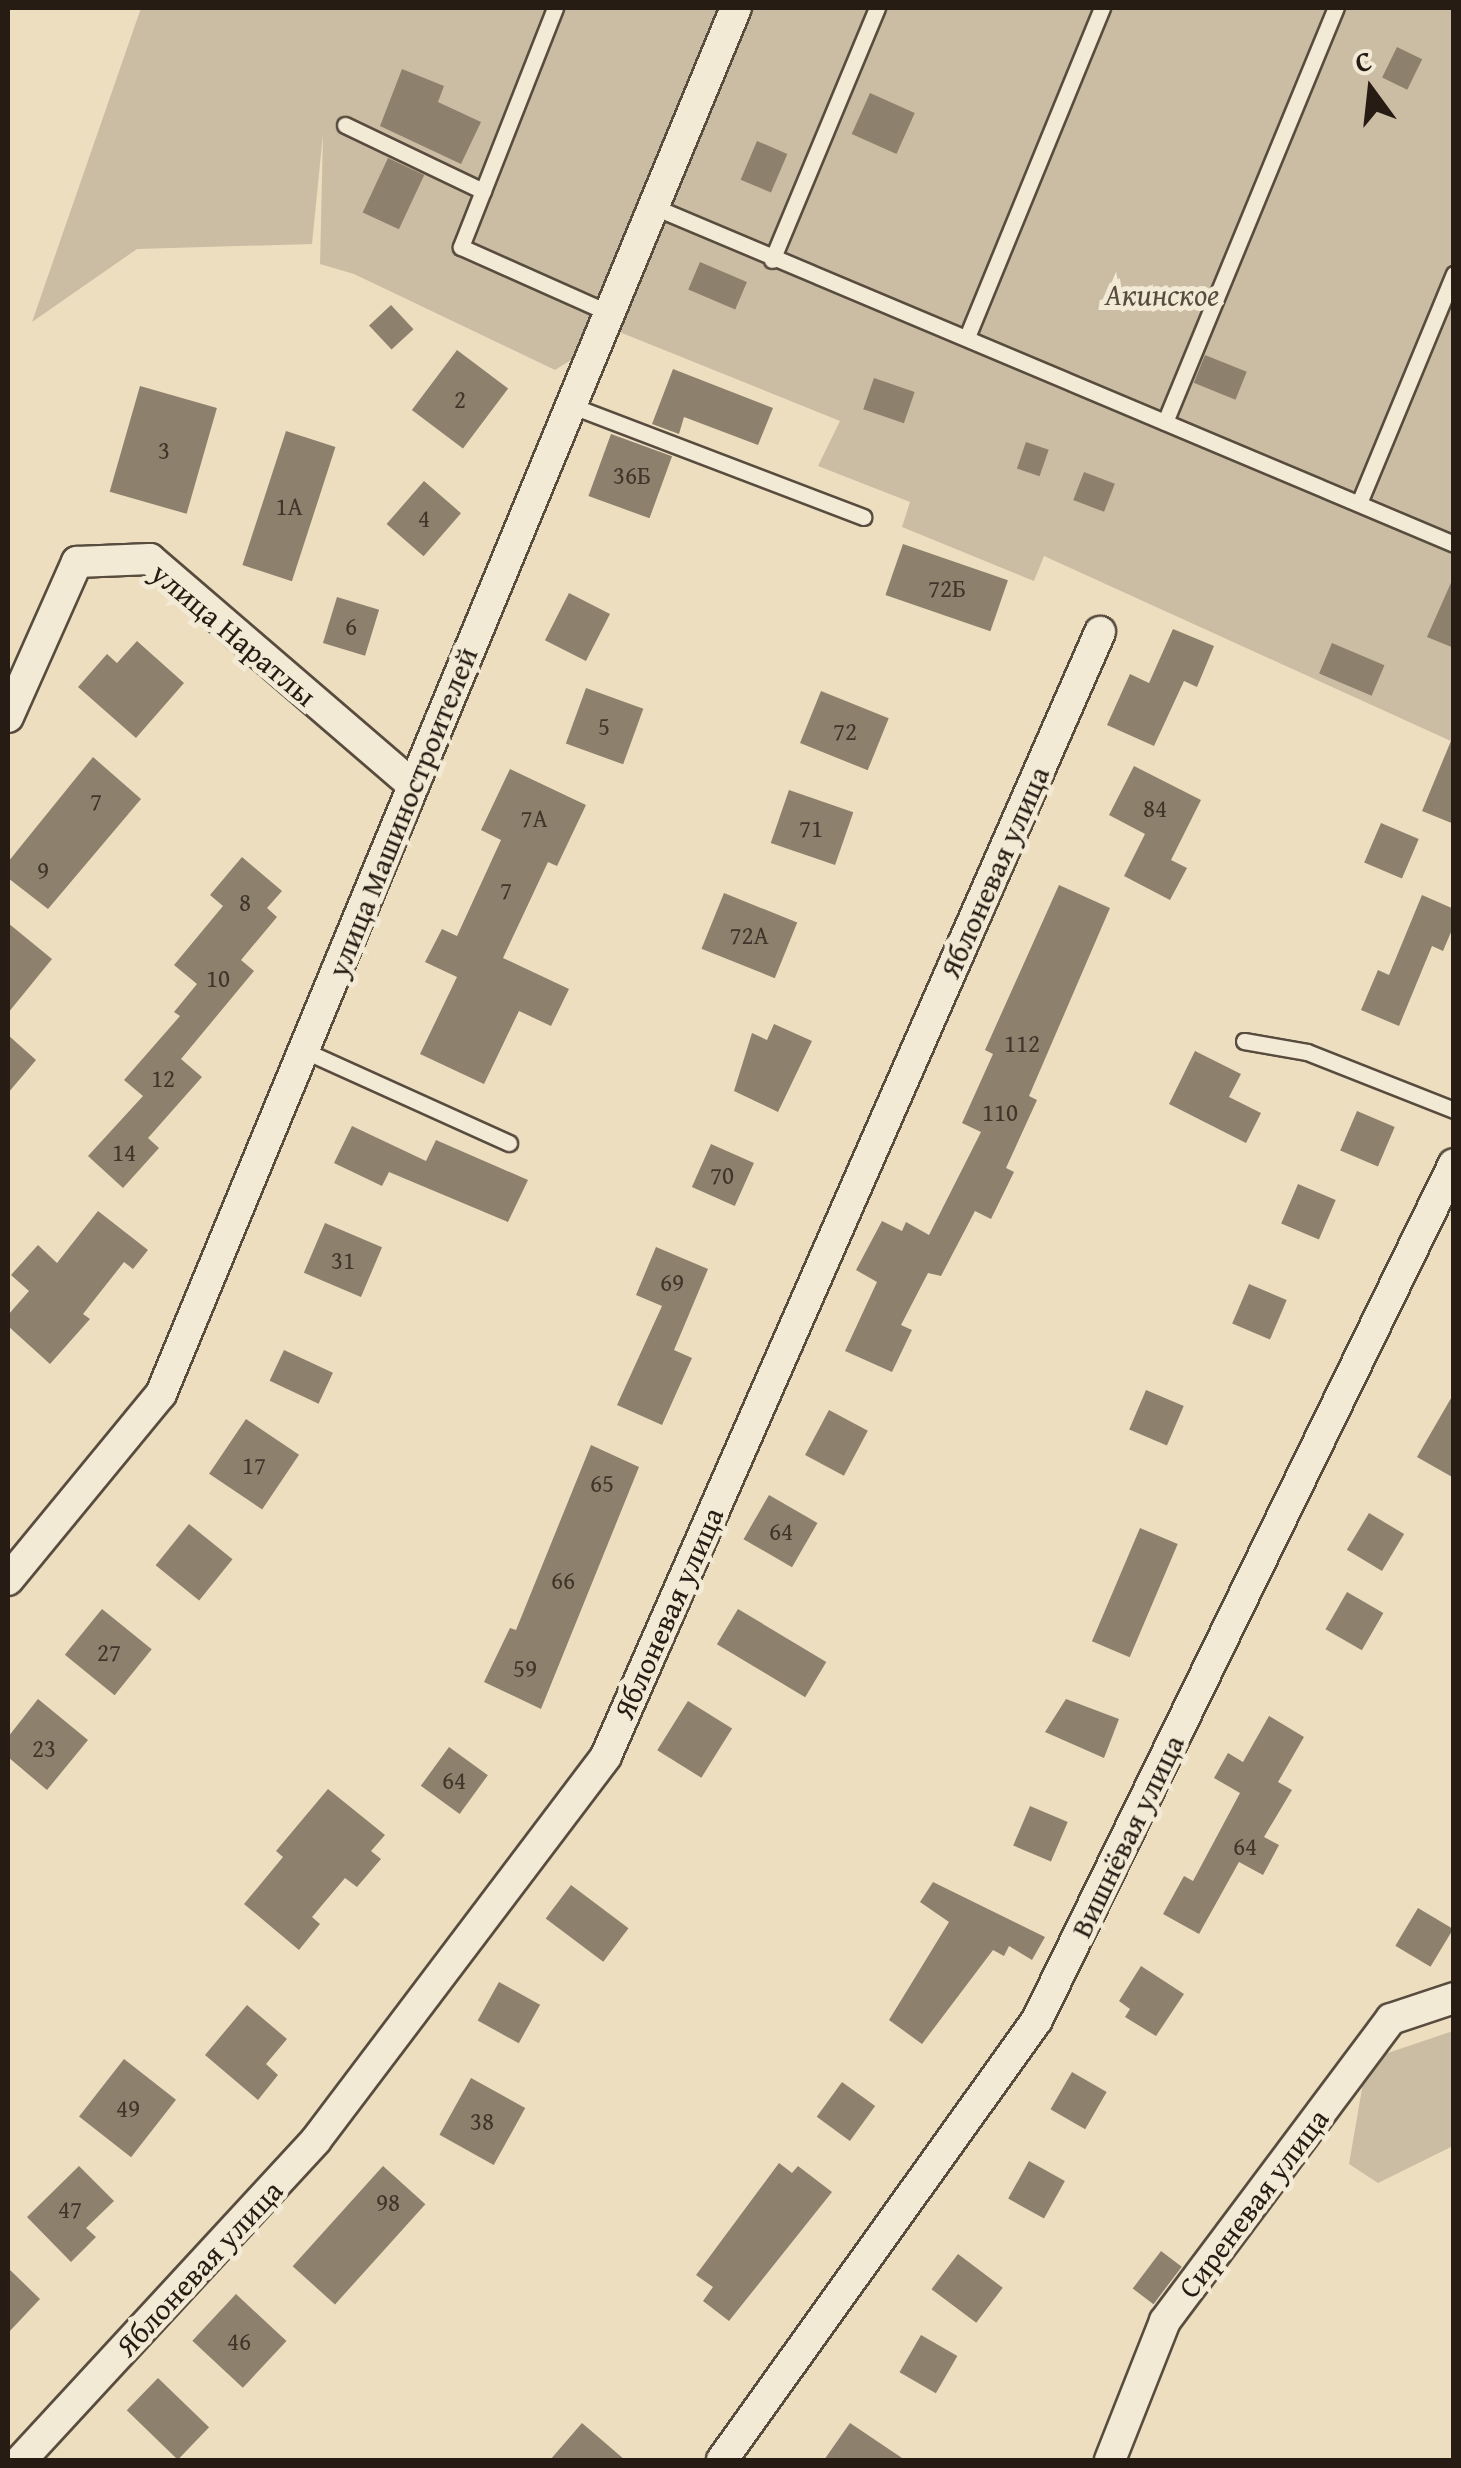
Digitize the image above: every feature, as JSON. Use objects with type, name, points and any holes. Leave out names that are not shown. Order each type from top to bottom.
[{"type":"street","name":"улица Машиностроителей","points":[[8,1580],[161,1394],[736,8]]},
{"type":"street","name":"улица Наратлы","points":[[8,717],[77,562],[150,559],[413,784]]},
{"type":"street","name":"Яблоневая улица","points":[[21,2460],[316,2140],[606,1756],[1100,632]]},
{"type":"street","name":"Вишнёвая улица","points":[[722,2460],[1038,2020],[1454,1164]]},
{"type":"street","name":"Сиреневая улица","points":[[1110,2460],[1165,2322],[1391,2019],[1454,1998]]},
{"type":"lane","points":[[555,8],[461,247],[607,312]]},
{"type":"lane","points":[[772,260],[876,8]]},
{"type":"lane","points":[[967,337],[1102,8]]},
{"type":"lane","points":[[1165,422],[1336,8]]},
{"type":"lane","points":[[345,126],[483,190]]},
{"type":"lane","points":[[652,206],[772,260],[967,337],[1454,544]]},
{"type":"lane","points":[[1359,502],[1454,274]]},
{"type":"lane","points":[[570,405],[862,517]]},
{"type":"lane","points":[[1244,1041],[1307,1052],[1454,1110]]},
{"type":"lane","points":[[303,1050],[509,1143]]},
{"type":"green space","name":"Акинское","points":[[141,8],[1453,8],[1453,742],[1044,556],[1034,581],[902,527],[910,502],[818,466],[840,421],[617,331],[555,370],[354,274],[320,264],[323,134],[312,244],[137,249],[32,322]]},
{"type":"green space","points":[[1453,2031],[1453,2146],[1378,2183],[1349,2164],[1367,2060]]},
{"type":"building","points":[[1397,47],[1422,59],[1407,90],[1382,78]]},
{"type":"building","points":[[402,69],[444,86],[438,102],[481,122],[461,164],[380,126]]},
{"type":"building","points":[[870,93],[915,113],[896,154],[852,134]]},
{"type":"building","points":[[757,141],[787,154],[771,193],[741,180]]},
{"type":"building","points":[[388,158],[424,175],[399,229],[363,212]]},
{"type":"building","points":[[700,262],[747,282],[735,310],[688,290]]},
{"type":"building","points":[[391,305],[414,329],[392,350],[369,325]]},
{"type":"building","points":[[457,350],[508,389],[463,448],[412,410]]},
{"type":"building","points":[[1205,355],[1247,372],[1235,400],[1194,383]]},
{"type":"building","points":[[673,369],[773,408],[758,445],[684,417],[679,434],[652,424]]},
{"type":"building","points":[[874,378],[915,392],[904,423],[863,409]]},
{"type":"building","points":[[140,386],[217,408],[187,514],[110,492]]},
{"type":"building","points":[[286,431],[335,447],[292,581],[242,565]]},
{"type":"building","points":[[611,434],[672,456],[650,518],[588,496]]},
{"type":"building","points":[[1026,442],[1049,450],[1040,476],[1017,468]]},
{"type":"building","points":[[1084,472],[1115,484],[1104,512],[1073,500]]},
{"type":"building","points":[[424,481],[461,513],[424,556],[387,524]]},
{"type":"building","points":[[903,544],[1008,580],[990,631],[885,595]]},
{"type":"building","points":[[1454,576],[1454,648],[1427,637]]},
{"type":"building","points":[[569,593],[610,614],[586,661],[545,640]]},
{"type":"building","points":[[337,597],[379,610],[365,656],[323,643]]},
{"type":"building","points":[[1173,629],[1214,646],[1197,687],[1184,681],[1154,746],[1107,725],[1130,674],[1149,683]]},
{"type":"building","points":[[137,641],[184,683],[136,738],[78,687],[107,654],[117,663]]},
{"type":"building","points":[[1332,643],[1384,665],[1372,696],[1319,673]]},
{"type":"building","points":[[586,688],[643,709],[623,764],[566,743]]},
{"type":"building","points":[[821,691],[889,718],[868,770],[800,743]]},
{"type":"building","points":[[1454,736],[1454,824],[1422,811]]},
{"type":"building","points":[[93,757],[141,799],[48,909],[8,878],[8,862]]},
{"type":"building","points":[[1134,766],[1201,800],[1171,860],[1187,868],[1170,900],[1124,876],[1145,834],[1109,815]]},
{"type":"building","points":[[510,769],[586,805],[557,866],[548,862],[503,958],[569,989],[551,1026],[519,1011],[484,1084],[420,1054],[457,977],[425,962],[442,929],[457,936],[501,840],[481,830]]},
{"type":"building","points":[[789,790],[853,812],[835,865],[771,843]]},
{"type":"building","points":[[1381,823],[1419,839],[1402,879],[1364,863]]},
{"type":"building","points":[[242,857],[282,891],[267,908],[277,917],[241,960],[254,971],[181,1059],[202,1077],[148,1138],[159,1148],[123,1188],[88,1156],[143,1096],[124,1080],[180,1016],[174,1012],[197,984],[174,965],[223,906],[210,895]]},
{"type":"building","points":[[1059,885],[1110,908],[1029,1096],[1037,1100],[1006,1168],[1014,1172],[991,1219],[975,1211],[941,1276],[928,1273],[901,1325],[912,1330],[892,1372],[845,1351],[877,1282],[856,1270],[882,1221],[902,1231],[906,1222],[929,1235],[981,1132],[962,1123],[993,1054],[985,1050]]},
{"type":"building","points":[[724,893],[797,923],[775,978],[702,949]]},
{"type":"building","points":[[1422,895],[1454,909],[1454,925],[1443,951],[1432,946],[1399,1026],[1361,1010],[1378,970],[1389,975]]},
{"type":"building","points":[[8,923],[52,959],[8,1013]]},
{"type":"building","points":[[774,1024],[812,1041],[778,1112],[734,1091],[752,1033],[767,1040]]},
{"type":"building","points":[[8,1035],[36,1060],[8,1093]]},
{"type":"building","points":[[1195,1051],[1241,1074],[1229,1097],[1261,1113],[1246,1143],[1169,1104]]},
{"type":"building","points":[[1357,1111],[1395,1127],[1378,1167],[1340,1151]]},
{"type":"building","points":[[352,1126],[426,1161],[436,1140],[528,1180],[508,1222],[389,1172],[382,1186],[334,1163]]},
{"type":"building","points":[[711,1144],[754,1163],[735,1206],[692,1187]]},
{"type":"building","points":[[1298,1184],[1336,1200],[1319,1240],[1281,1224]]},
{"type":"building","points":[[98,1211],[148,1250],[133,1269],[124,1262],[83,1314],[90,1319],[50,1364],[8,1326],[8,1315],[29,1291],[11,1275],[38,1245],[57,1263]]},
{"type":"building","points":[[325,1223],[382,1247],[361,1297],[304,1273]]},
{"type":"building","points":[[656,1247],[708,1269],[674,1350],[692,1358],[662,1425],[617,1405],[662,1306],[636,1295]]},
{"type":"building","points":[[1249,1284],[1287,1300],[1270,1340],[1232,1324]]},
{"type":"building","points":[[284,1350],[333,1373],[319,1404],[270,1381]]},
{"type":"building","points":[[1146,1390],[1184,1406],[1167,1446],[1129,1430]]},
{"type":"building","points":[[1454,1393],[1454,1478],[1417,1457]]},
{"type":"building","points":[[829,1410],[868,1431],[844,1476],[805,1455]]},
{"type":"building","points":[[246,1419],[299,1455],[262,1510],[209,1474]]},
{"type":"building","points":[[591,1445],[639,1467],[541,1709],[484,1682],[510,1628],[516,1630]]},
{"type":"building","points":[[769,1495],[817,1523],[792,1567],[744,1539]]},
{"type":"building","points":[[1369,1513],[1404,1534],[1382,1571],[1347,1550]]},
{"type":"building","points":[[189,1524],[233,1559],[199,1600],[156,1565]]},
{"type":"building","points":[[1140,1528],[1178,1544],[1130,1657],[1092,1641]]},
{"type":"building","points":[[1347,1592],[1383,1613],[1362,1650],[1326,1629]]},
{"type":"building","points":[[102,1609],[152,1649],[115,1695],[65,1655]]},
{"type":"building","points":[[738,1609],[826,1662],[805,1697],[717,1644]]},
{"type":"building","points":[[38,1699],[88,1740],[47,1790],[8,1757],[8,1737]]},
{"type":"building","points":[[1066,1699],[1119,1719],[1104,1758],[1045,1732]]},
{"type":"building","points":[[688,1701],[732,1729],[701,1778],[657,1750]]},
{"type":"building","points":[[1269,1716],[1304,1737],[1278,1782],[1292,1790],[1264,1837],[1279,1845],[1263,1875],[1239,1862],[1199,1934],[1163,1914],[1184,1876],[1193,1881],[1240,1793],[1214,1778],[1228,1753],[1243,1762]]},
{"type":"building","points":[[449,1747],[488,1775],[460,1814],[421,1786]]},
{"type":"building","points":[[328,1789],[385,1835],[371,1851],[381,1859],[357,1887],[345,1878],[312,1917],[320,1924],[299,1950],[244,1904],[283,1857],[276,1851]]},
{"type":"building","points":[[1030,1806],[1068,1822],[1051,1862],[1013,1846]]},
{"type":"building","points":[[933,1882],[1045,1937],[1032,1960],[1009,1946],[1004,1956],[993,1950],[922,2044],[889,2020],[949,1922],[920,1902]]},
{"type":"building","points":[[571,1885],[629,1928],[603,1962],[546,1919]]},
{"type":"building","points":[[1418,1908],[1453,1929],[1430,1967],[1395,1946]]},
{"type":"building","points":[[1141,1966],[1184,1994],[1156,2036],[1125,2017],[1130,2009],[1119,2001]]},
{"type":"building","points":[[499,1982],[540,2005],[519,2043],[478,2020]]},
{"type":"building","points":[[247,2005],[287,2039],[266,2064],[278,2075],[258,2100],[205,2055]]},
{"type":"building","points":[[124,2059],[176,2100],[131,2157],[79,2117]]},
{"type":"building","points":[[1072,2072],[1107,2092],[1085,2129],[1050,2109]]},
{"type":"building","points":[[471,2078],[525,2108],[494,2165],[439,2135]]},
{"type":"building","points":[[842,2082],[875,2106],[850,2141],[817,2117]]},
{"type":"building","points":[[1029,2161],[1065,2181],[1044,2218],[1008,2199]]},
{"type":"building","points":[[779,2163],[792,2173],[798,2166],[832,2192],[729,2321],[703,2301],[713,2287],[696,2275]]},
{"type":"building","points":[[79,2166],[114,2201],[86,2228],[96,2237],[71,2262],[27,2217]]},
{"type":"building","points":[[383,2166],[425,2204],[335,2304],[293,2266]]},
{"type":"building","points":[[1161,2251],[1182,2267],[1153,2304],[1133,2289]]},
{"type":"building","points":[[958,2254],[1003,2288],[976,2323],[932,2289]]},
{"type":"building","points":[[8,2268],[40,2299],[8,2333]]},
{"type":"building","points":[[236,2294],[286,2341],[243,2388],[192,2341]]},
{"type":"building","points":[[921,2335],[957,2356],[936,2393],[899,2372]]},
{"type":"building","points":[[158,2378],[209,2427],[178,2460],[127,2410]]},
{"type":"building","points":[[582,2423],[625,2460],[550,2460]]},
{"type":"building","points":[[850,2423],[905,2460],[824,2460]]}]
